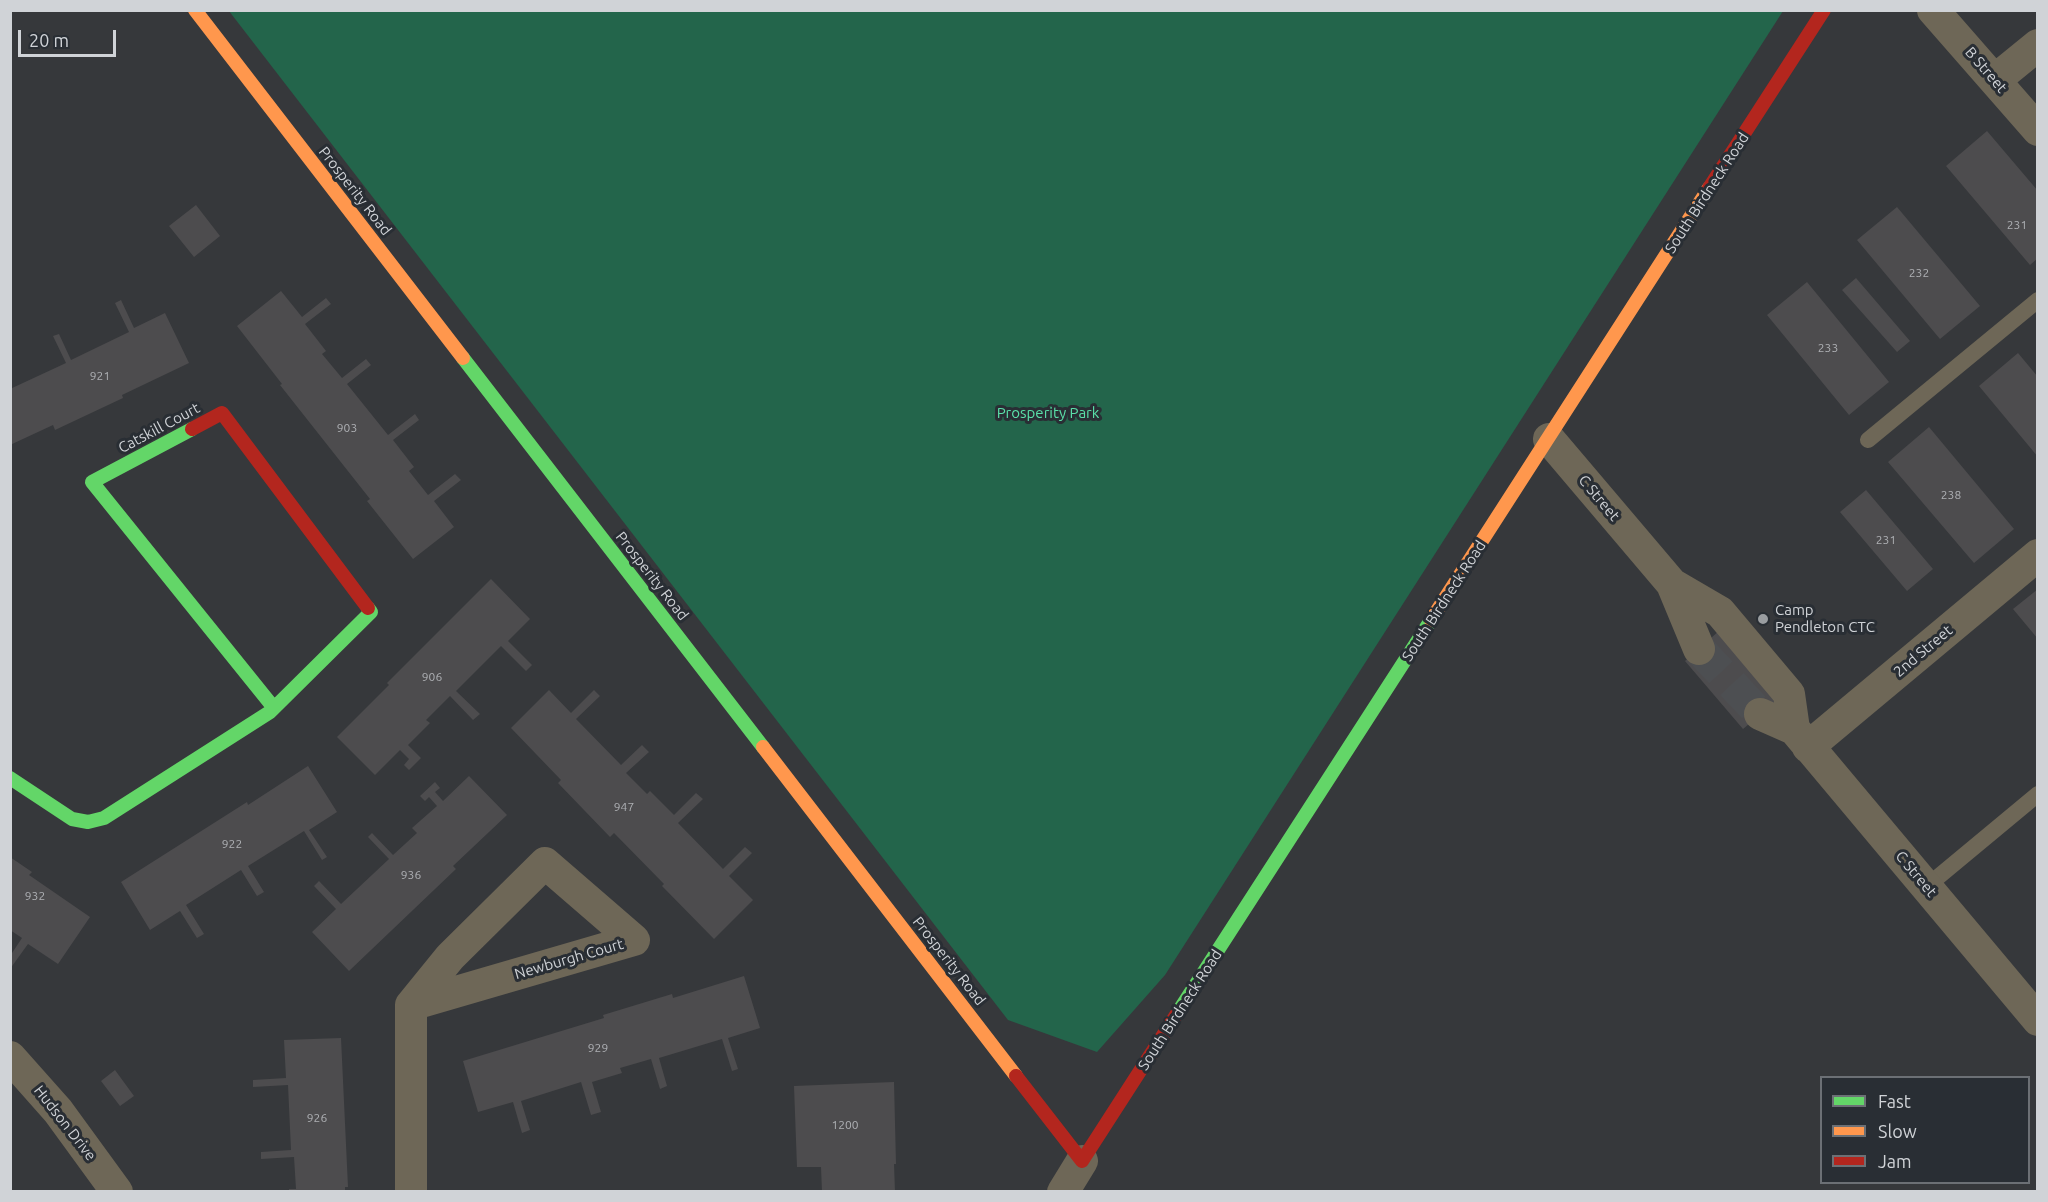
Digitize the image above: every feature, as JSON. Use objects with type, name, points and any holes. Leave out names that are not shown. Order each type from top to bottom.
[{"type":"street","name":"Prosperity Road","points":[[195,10],[1082,1161]]},
{"type":"street","name":"South Birdneck Road","points":[[1063,1191],[1824,10]]},
{"type":"street","name":"B Street","points":[[1933,10],[2037,130]]},
{"type":"street","points":[[1995,80],[2037,45]]},
{"type":"street","name":"Catskill Court","points":[[10,778],[72,819],[88,822],[104,818],[274,708],[371,612],[222,413],[92,482],[274,708]]},
{"type":"street","name":"C Street","points":[[1549,439],[1672,584],[1699,649]]},
{"type":"street","name":"2nd Street","points":[[1801,738],[2037,555]]},
{"type":"street","name":"C Street","points":[[1672,584],[1720,612],[1790,694],[1801,738]]},
{"type":"street","name":"C Street","points":[[1760,714],[1801,738],[2037,1020]]},
{"type":"street","name":"Newburgh Court","points":[[545,863],[634,940],[485,984],[411,1005],[450,957],[545,863]]},
{"type":"street","points":[[411,1005],[411,1191]]},
{"type":"street","name":"Hudson Drive","points":[[10,1056],[58,1111],[117,1191]]},
{"type":"lane","points":[[1868,440],[2037,300]]},
{"type":"lane","points":[[1926,886],[2037,795]]},
{"type":"green space","name":"Prosperity Park","points":[[229,11],[1783,11],[1165,975],[1097,1052],[1008,1020]]},
{"type":"building","points":[[1987,131],[2038,191],[2038,258],[2030,265],[1946,166]]},
{"type":"building","points":[[196,205],[220,236],[194,257],[169,226]]},
{"type":"building","points":[[1897,207],[1980,306],[1940,339],[1857,240]]},
{"type":"building","points":[[1856,278],[1910,341],[1897,352],[1842,290]]},
{"type":"building","points":[[1807,282],[1889,382],[1849,415],[1767,315]]},
{"type":"building","points":[[281,291],[302,317],[326,298],[331,304],[305,324],[326,351],[322,354],[342,378],[366,359],[371,365],[347,384],[388,435],[415,414],[419,420],[393,440],[414,467],[409,471],[428,495],[455,474],[461,480],[434,501],[454,527],[413,559],[367,501],[370,499],[280,385],[282,384],[237,326]]},
{"type":"building","points":[[121,300],[134,328],[165,313],[189,363],[55,430],[53,425],[10,445],[10,389],[66,363],[53,336],[59,334],[71,360],[129,332],[115,303]]},
{"type":"building","points":[[2018,353],[2038,377],[2038,457],[1979,386]]},
{"type":"building","points":[[1929,427],[2014,529],[1974,563],[1888,462]]},
{"type":"building","points":[[1866,490],[1933,569],[1907,591],[1840,512]]},
{"type":"building","points":[[491,579],[530,619],[508,641],[532,665],[526,671],[501,646],[456,691],[480,714],[473,720],[450,696],[426,720],[430,723],[408,745],[421,758],[409,770],[404,765],[409,759],[400,750],[375,775],[337,737],[389,685],[387,683]]},
{"type":"building","points":[[2038,589],[2038,639],[2013,609]]},
{"type":"building","points":[[1720,630],[1779,699],[1743,729],[1685,661]]},
{"type":"building","points":[[549,690],[571,713],[594,690],[600,696],[576,719],[621,765],[642,745],[649,752],[626,773],[647,794],[650,791],[674,815],[696,793],[703,799],[678,823],[723,869],[745,847],[752,853],[729,876],[753,900],[714,939],[614,833],[610,837],[558,783],[561,780],[511,728]]},
{"type":"building","points":[[308,766],[337,812],[309,830],[327,857],[322,860],[304,831],[248,866],[264,892],[257,896],[241,870],[186,905],[204,934],[197,938],[180,911],[150,930],[121,882]]},
{"type":"building","points":[[469,776],[507,815],[453,866],[456,869],[349,971],[312,932],[336,909],[314,886],[319,881],[341,904],[389,859],[368,837],[372,833],[393,855],[417,833],[412,828],[437,806],[429,797],[425,801],[420,796],[435,782],[440,788],[435,792],[443,801]]},
{"type":"building","points":[[10,857],[32,872],[29,875],[90,917],[58,964],[28,944],[10,969],[10,956],[22,938],[10,930]]},
{"type":"building","points":[[744,976],[760,1028],[728,1038],[738,1069],[732,1071],[722,1039],[659,1058],[667,1086],[660,1089],[651,1059],[620,1068],[622,1073],[592,1082],[601,1112],[591,1115],[581,1082],[521,1101],[530,1130],[522,1133],[513,1102],[478,1112],[463,1061],[604,1018],[603,1015],[672,994],[673,998]]},
{"type":"building","points":[[341,1038],[348,1187],[345,1187],[345,1192],[289,1192],[289,1189],[296,1189],[294,1157],[261,1159],[261,1152],[291,1150],[288,1085],[253,1087],[253,1080],[286,1078],[284,1040]]},
{"type":"building","points":[[115,1070],[134,1096],[120,1106],[101,1081]]},
{"type":"building","points":[[894,1082],[895,1192],[822,1192],[821,1167],[797,1167],[794,1086]]},
{"type":"tunnel","points":[[1699,649],[1760,714]]},
{"type":"traffic: fast","points":[[463,358],[763,747]]},
{"type":"traffic: fast","points":[[192,429],[92,482],[274,708]]},
{"type":"traffic: fast","points":[[10,778],[72,819],[88,822],[104,818],[270,712],[371,612],[368,608]]},
{"type":"traffic: fast","points":[[1178,1012],[1431,620]]},
{"type":"traffic: slow","points":[[195,10],[463,358]]},
{"type":"traffic: slow","points":[[1431,620],[1709,188]]},
{"type":"traffic: slow","points":[[763,747],[1016,1076]]},
{"type":"traffic: jam","points":[[1709,188],[1824,10]]},
{"type":"traffic: jam","points":[[192,429],[222,413],[368,608]]},
{"type":"traffic: jam","points":[[1016,1076],[1082,1161],[1178,1012]]},
{"type":"place","name":"Camp Pendleton CTC","points":[[1763,619]]}]
